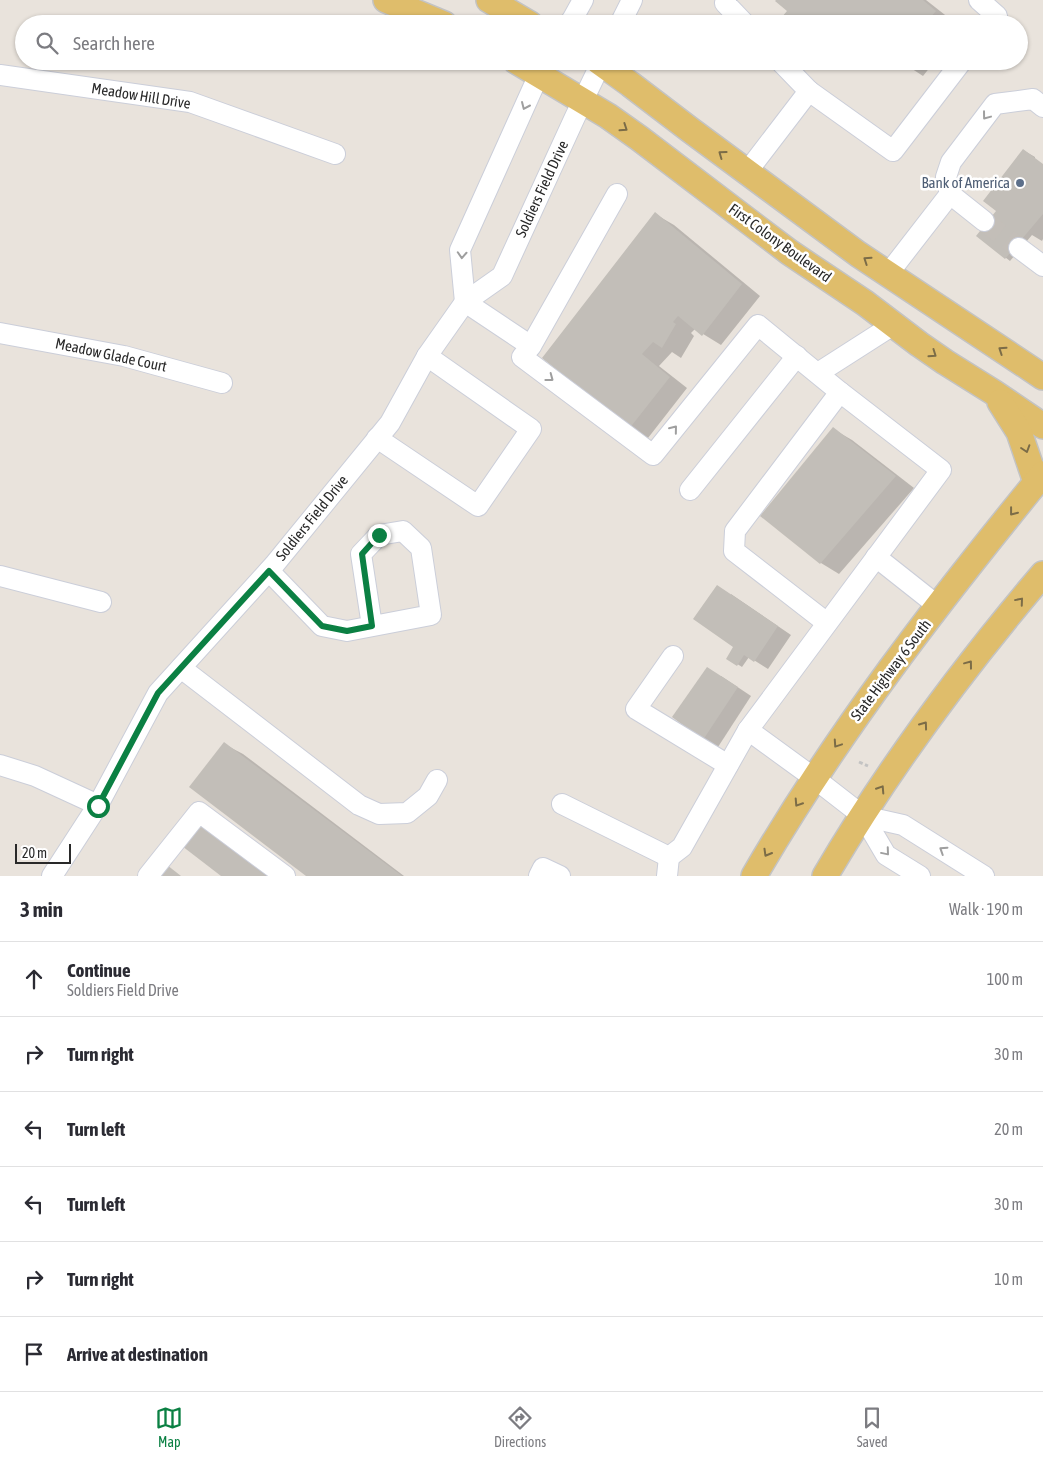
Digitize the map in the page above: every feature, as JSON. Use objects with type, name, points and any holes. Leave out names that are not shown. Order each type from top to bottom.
[{"type":"main road","points":[[386,0],[422,15]]},
{"type":"main road","points":[[489,0],[515,15]]},
{"type":"main road","name":"First Colony Boulevard","points":[[544,70],[583,102],[608,116],[640,138],[789,252],[866,303],[945,362],[1043,426]]},
{"type":"main road","points":[[611,70],[858,254],[1043,377]]},
{"type":"main road","points":[[993,392],[1019,432],[1040,478]]},
{"type":"main road","name":"State Highway 6 South","points":[[754,876],[781,829],[855,718],[938,606],[1040,478]]},
{"type":"main road","points":[[825,876],[910,745],[996,629],[1043,574]]},
{"type":"street","points":[[575,15],[583,0]]},
{"type":"street","points":[[624,15],[632,0]]},
{"type":"street","points":[[726,0],[725,3],[736,15]]},
{"type":"street","points":[[979,0],[997,15]]},
{"type":"street","points":[[531,346],[465,302],[460,250],[541,70]]},
{"type":"street","name":"Soldiers Field Drive","points":[[52,876],[98,806],[158,693],[269,571],[390,423],[427,356],[465,302],[502,276],[597,70]]},
{"type":"street","points":[[789,70],[809,91],[893,151],[955,70]]},
{"type":"street","name":"Meadow Hill Drive","points":[[0,75],[190,102],[335,154]]},
{"type":"street","points":[[747,172],[809,91]]},
{"type":"street","points":[[984,221],[950,194],[946,177],[951,162],[995,104],[1040,98]]},
{"type":"street","points":[[562,804],[668,866],[682,847],[748,730],[941,470],[840,392],[758,325],[653,455],[522,357],[531,346],[617,194]]},
{"type":"street","points":[[888,274],[950,194]]},
{"type":"street","points":[[1019,248],[1043,266]]},
{"type":"street","points":[[818,373],[893,325]]},
{"type":"street","name":"Meadow Glade Court","points":[[0,333],[124,356],[222,382]]},
{"type":"street","points":[[377,438],[478,506],[531,429],[427,356]]},
{"type":"street","points":[[690,490],[796,356]]},
{"type":"street","points":[[827,623],[734,551],[734,544],[735,531],[840,392]]},
{"type":"street","points":[[269,571],[322,626],[347,631],[431,615],[421,548],[403,531],[379,535],[362,554],[372,626]]},
{"type":"street","points":[[876,557],[938,606]]},
{"type":"street","points":[[0,576],[101,602]]},
{"type":"street","points":[[673,656],[636,709],[728,766]]},
{"type":"street","points":[[181,668],[359,805],[379,814],[407,813],[428,796],[437,780]]},
{"type":"street","points":[[748,730],[863,816],[886,855],[920,876]]},
{"type":"street","points":[[0,765],[35,776],[98,806]]},
{"type":"street","points":[[148,876],[199,812],[285,876]]},
{"type":"street","points":[[863,816],[903,825],[984,876]]},
{"type":"street","points":[[539,876],[543,868],[560,876]]},
{"type":"path","points":[[859,762],[868,766]]},
{"type":"building","points":[[923,0],[936,11],[933,15],[784,15],[787,11],[775,1]]},
{"type":"building","name":"Bank of America","points":[[1023,149],[1043,164],[1043,214],[1005,259],[976,236],[996,211],[983,201]]},
{"type":"building","points":[[655,212],[742,284],[702,336],[678,316],[673,322],[676,324],[662,348],[653,342],[642,354],[670,377],[629,429],[542,358]]},
{"type":"building","points":[[833,427],[896,476],[820,564],[760,516]]},
{"type":"building","points":[[717,585],[778,626],[754,662],[744,655],[737,666],[726,659],[733,647],[693,619]]},
{"type":"building","points":[[707,667],[738,687],[703,740],[672,717]]},
{"type":"building","points":[[224,742],[402,876],[306,876],[189,787]]},
{"type":"building","points":[[198,824],[266,876],[221,876],[182,846]]},
{"type":"building","points":[[167,865],[181,876],[159,876]]},
{"type":"tunnel","points":[[984,221],[1019,248]]},
{"type":"place","name":"Bank of America","points":[[1020,183]]},
{"type":"route","points":[[98,806],[158,693],[269,571],[322,626],[347,631],[372,626],[362,554],[379,535]]}]
